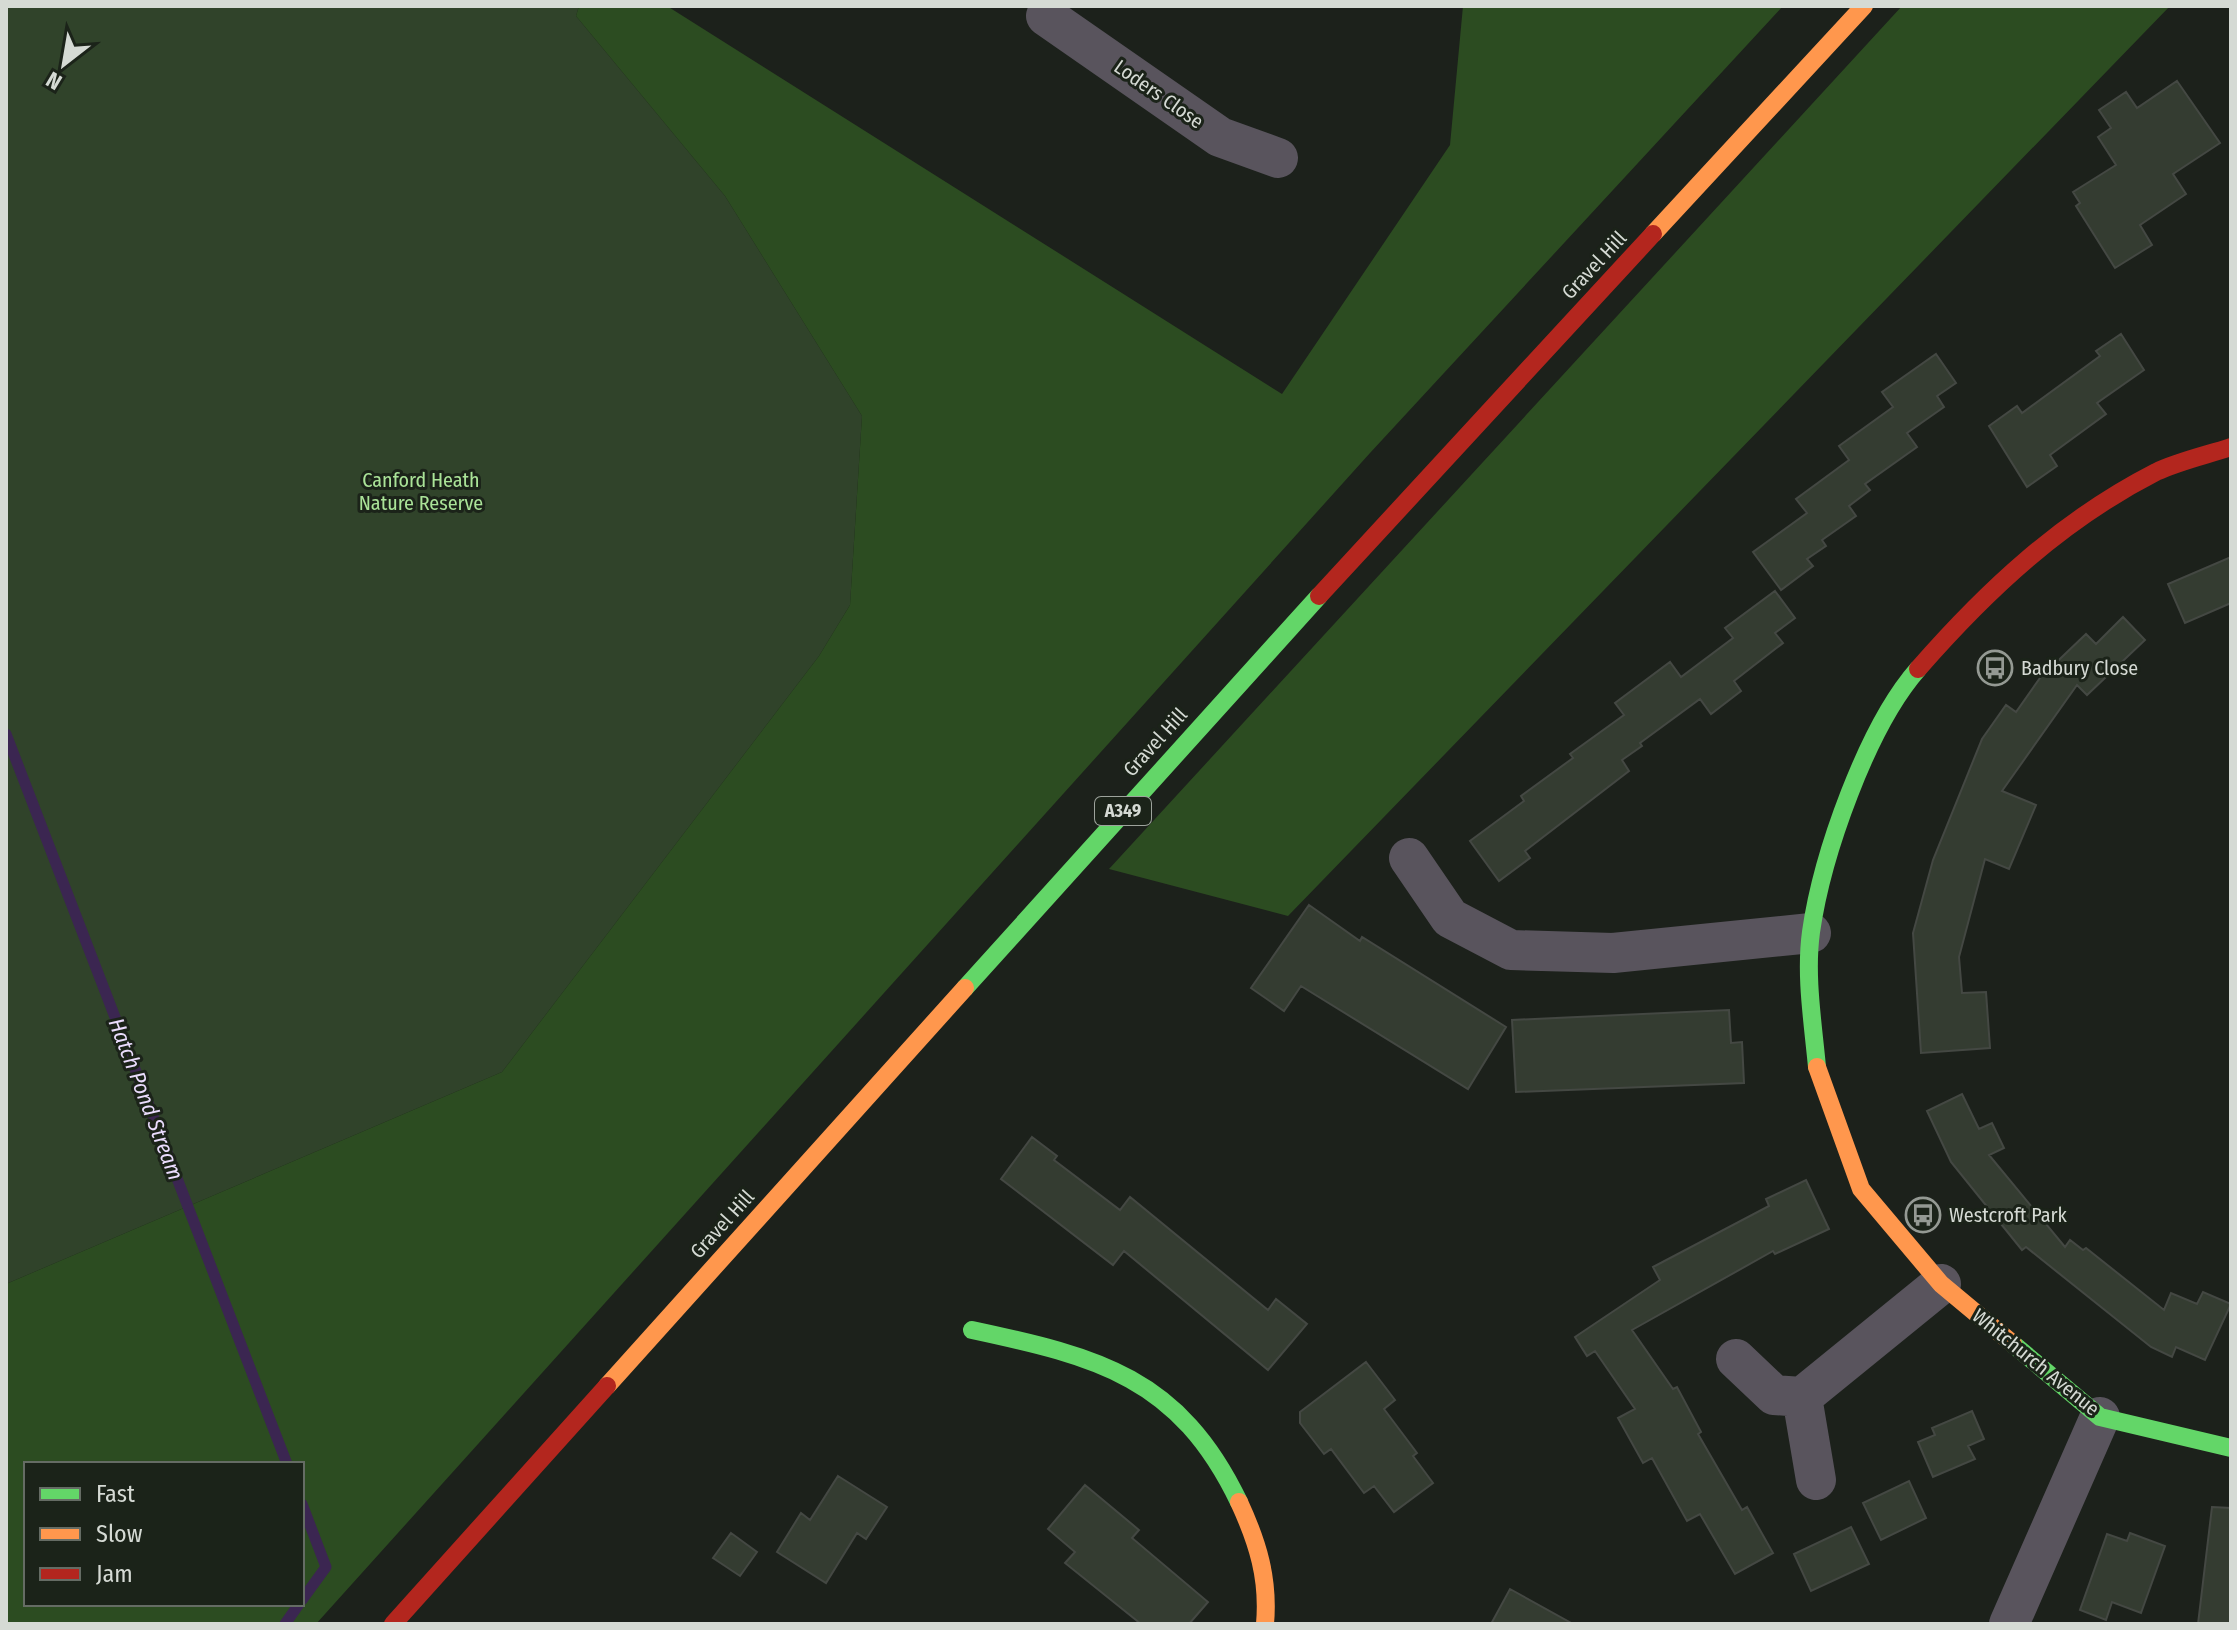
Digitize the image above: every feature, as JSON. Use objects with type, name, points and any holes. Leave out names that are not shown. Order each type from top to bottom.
[{"type":"main road","name":"Gravel Hill","points":[[393,1624],[1240,681],[1864,6]]},
{"type":"main road","name":"Whitchurch Avenue","points":[[2231,447],[2158,471],[2062,528],[1969,611],[1895,695],[1840,819],[1811,933],[1810,987],[1818,1077],[1861,1189],[1941,1284],[2100,1417],[2231,1448]]},
{"type":"main road","points":[[972,1330],[1066,1351],[1106,1365],[1147,1387],[1196,1435],[1238,1501],[1264,1562],[1265,1624]]},
{"type":"street","name":"Loders Close","points":[[1044,9],[1220,137],[1278,158]]},
{"type":"street","points":[[1409,858],[1450,918],[1511,950],[1613,953],[1811,933]]},
{"type":"street","points":[[1736,1359],[1774,1395],[1802,1397],[1941,1284]]},
{"type":"street","points":[[1802,1397],[1816,1480]]},
{"type":"street","points":[[2009,1624],[2100,1417]]},
{"type":"green space","name":"Canford Heath Nature Reserve","points":[[6,6],[579,6],[576,16],[725,196],[862,416],[850,605],[819,656],[502,1072],[6,1284]]},
{"type":"green space","points":[[579,6],[667,6],[1282,394],[1450,145],[1463,6],[1783,6],[1370,453],[316,1624],[6,1624],[6,1284],[502,1072],[819,656],[850,605],[862,416],[725,196],[576,16]]},
{"type":"green space","points":[[1902,6],[2170,6],[1288,916],[1109,869]]},
{"type":"building","points":[[2177,81],[2220,143],[2173,174],[2186,194],[2140,225],[2152,245],[2115,268],[2076,206],[2080,203],[2073,192],[2116,165],[2098,137],[2111,128],[2099,110],[2126,92],[2137,108]]},
{"type":"building","points":[[2121,334],[2144,370],[2097,403],[2106,414],[2050,455],[2057,466],[2027,487],[1989,426],[2017,406],[2022,413],[2100,356],[2096,351]]},
{"type":"building","points":[[1936,354],[1956,383],[1937,396],[1944,407],[1907,433],[1917,447],[1865,484],[1870,490],[1849,506],[1856,516],[1822,540],[1826,546],[1807,559],[1813,566],[1781,590],[1753,552],[1807,513],[1796,499],[1849,460],[1839,446],[1893,407],[1882,392]]},
{"type":"building","points":[[2231,557],[2231,603],[2185,623],[2168,584]]},
{"type":"building","points":[[1775,591],[1795,618],[1775,633],[1783,643],[1734,681],[1741,691],[1711,714],[1700,699],[1640,743],[1642,746],[1622,760],[1629,771],[1525,851],[1530,858],[1499,881],[1470,841],[1524,801],[1521,796],[1573,758],[1570,754],[1624,715],[1615,703],[1670,662],[1681,677],[1733,638],[1725,628]]},
{"type":"building","points":[[2123,617],[2145,640],[2087,695],[2077,685],[2002,791],[2036,805],[2009,869],[1985,859],[1959,957],[1962,993],[1986,992],[1990,1048],[1921,1053],[1913,933],[1933,860],[1982,739],[2006,705],[2016,712],[2040,678],[2086,634],[2096,644]]},
{"type":"building","points":[[1309,905],[1360,941],[1362,937],[1506,1027],[1468,1089],[1301,986],[1284,1011],[1251,988]]},
{"type":"building","points":[[1729,1010],[1731,1043],[1742,1042],[1744,1083],[1516,1092],[1512,1020]]},
{"type":"building","points":[[1962,1094],[1979,1129],[1992,1123],[2004,1148],[1989,1155],[2065,1247],[2070,1240],[2083,1250],[2086,1248],[2164,1310],[2171,1293],[2197,1304],[2203,1292],[2231,1304],[2205,1360],[2176,1347],[2172,1357],[2151,1347],[2026,1247],[2022,1250],[1951,1162],[1927,1111]]},
{"type":"building","points":[[1032,1137],[1057,1156],[1054,1160],[1120,1210],[1130,1197],[1268,1310],[1276,1299],[1307,1324],[1268,1370],[1124,1251],[1113,1265],[1001,1179]]},
{"type":"building","points":[[1806,1180],[1829,1229],[1775,1254],[1773,1251],[1632,1330],[1673,1389],[1677,1387],[1701,1432],[1698,1434],[1742,1510],[1747,1507],[1773,1553],[1735,1574],[1700,1514],[1687,1521],[1652,1458],[1643,1463],[1618,1418],[1635,1409],[1595,1351],[1587,1356],[1575,1337],[1660,1280],[1653,1267],[1769,1206],[1766,1199]]},
{"type":"building","points":[[1366,1362],[1395,1400],[1384,1409],[1417,1453],[1413,1456],[1433,1483],[1394,1512],[1374,1486],[1364,1493],[1331,1449],[1324,1454],[1300,1423],[1300,1412]]},
{"type":"building","points":[[1972,1411],[1984,1439],[1968,1446],[1975,1459],[1933,1477],[1918,1442],[1935,1435],[1932,1428]]},
{"type":"building","points":[[838,1476],[887,1507],[866,1539],[857,1533],[826,1583],[777,1552],[801,1513],[810,1520]]},
{"type":"building","points":[[1909,1481],[1926,1518],[1881,1540],[1863,1503]]},
{"type":"building","points":[[1085,1485],[1139,1530],[1132,1538],[1208,1602],[1189,1624],[1141,1624],[1065,1563],[1075,1552],[1048,1529]]},
{"type":"building","points":[[2212,1507],[2231,1508],[2231,1624],[2198,1624]]},
{"type":"building","points":[[1851,1527],[1869,1564],[1811,1591],[1794,1554]]},
{"type":"building","points":[[731,1533],[757,1552],[740,1576],[713,1558]]},
{"type":"building","points":[[2130,1533],[2165,1546],[2141,1613],[2112,1602],[2106,1620],[2080,1610],[2107,1534],[2127,1541]]},
{"type":"building","points":[[1510,1589],[1573,1624],[1491,1624]]},
{"type":"waterway","name":"Hatch Pond Stream","points":[[6,734],[286,1462]]},
{"type":"waterway","name":"Hatch Pond Stream","points":[[304,1509],[326,1567],[304,1597]]},
{"type":"waterway","name":"Hatch Pond Stream","points":[[285,1624],[298,1606]]},
{"type":"traffic: fast","points":[[965,988],[1319,596]]},
{"type":"traffic: fast","points":[[1817,1067],[1810,1000],[1809,949],[1825,867],[1865,757],[1899,694],[1918,669]]},
{"type":"traffic: fast","points":[[972,1330],[1058,1351],[1096,1363],[1130,1379],[1161,1400],[1190,1426],[1215,1460],[1239,1502]]},
{"type":"traffic: fast","points":[[2013,1344],[2100,1417],[2231,1448]]},
{"type":"traffic: slow","points":[[1653,234],[1864,6]]},
{"type":"traffic: slow","points":[[607,1386],[965,988]]},
{"type":"traffic: slow","points":[[1817,1067],[1861,1189],[1941,1284],[2013,1344]]},
{"type":"traffic: slow","points":[[1239,1502],[1252,1532],[1264,1576],[1265,1624]]},
{"type":"traffic: jam","points":[[1319,596],[1653,234]]},
{"type":"traffic: jam","points":[[1918,669],[1999,585],[2089,512],[2156,472],[2231,447]]},
{"type":"traffic: jam","points":[[393,1624],[607,1386]]},
{"type":"place","name":"Badbury Close","points":[[1995,668]]},
{"type":"place","name":"Westcroft Park","points":[[1923,1215]]}]
